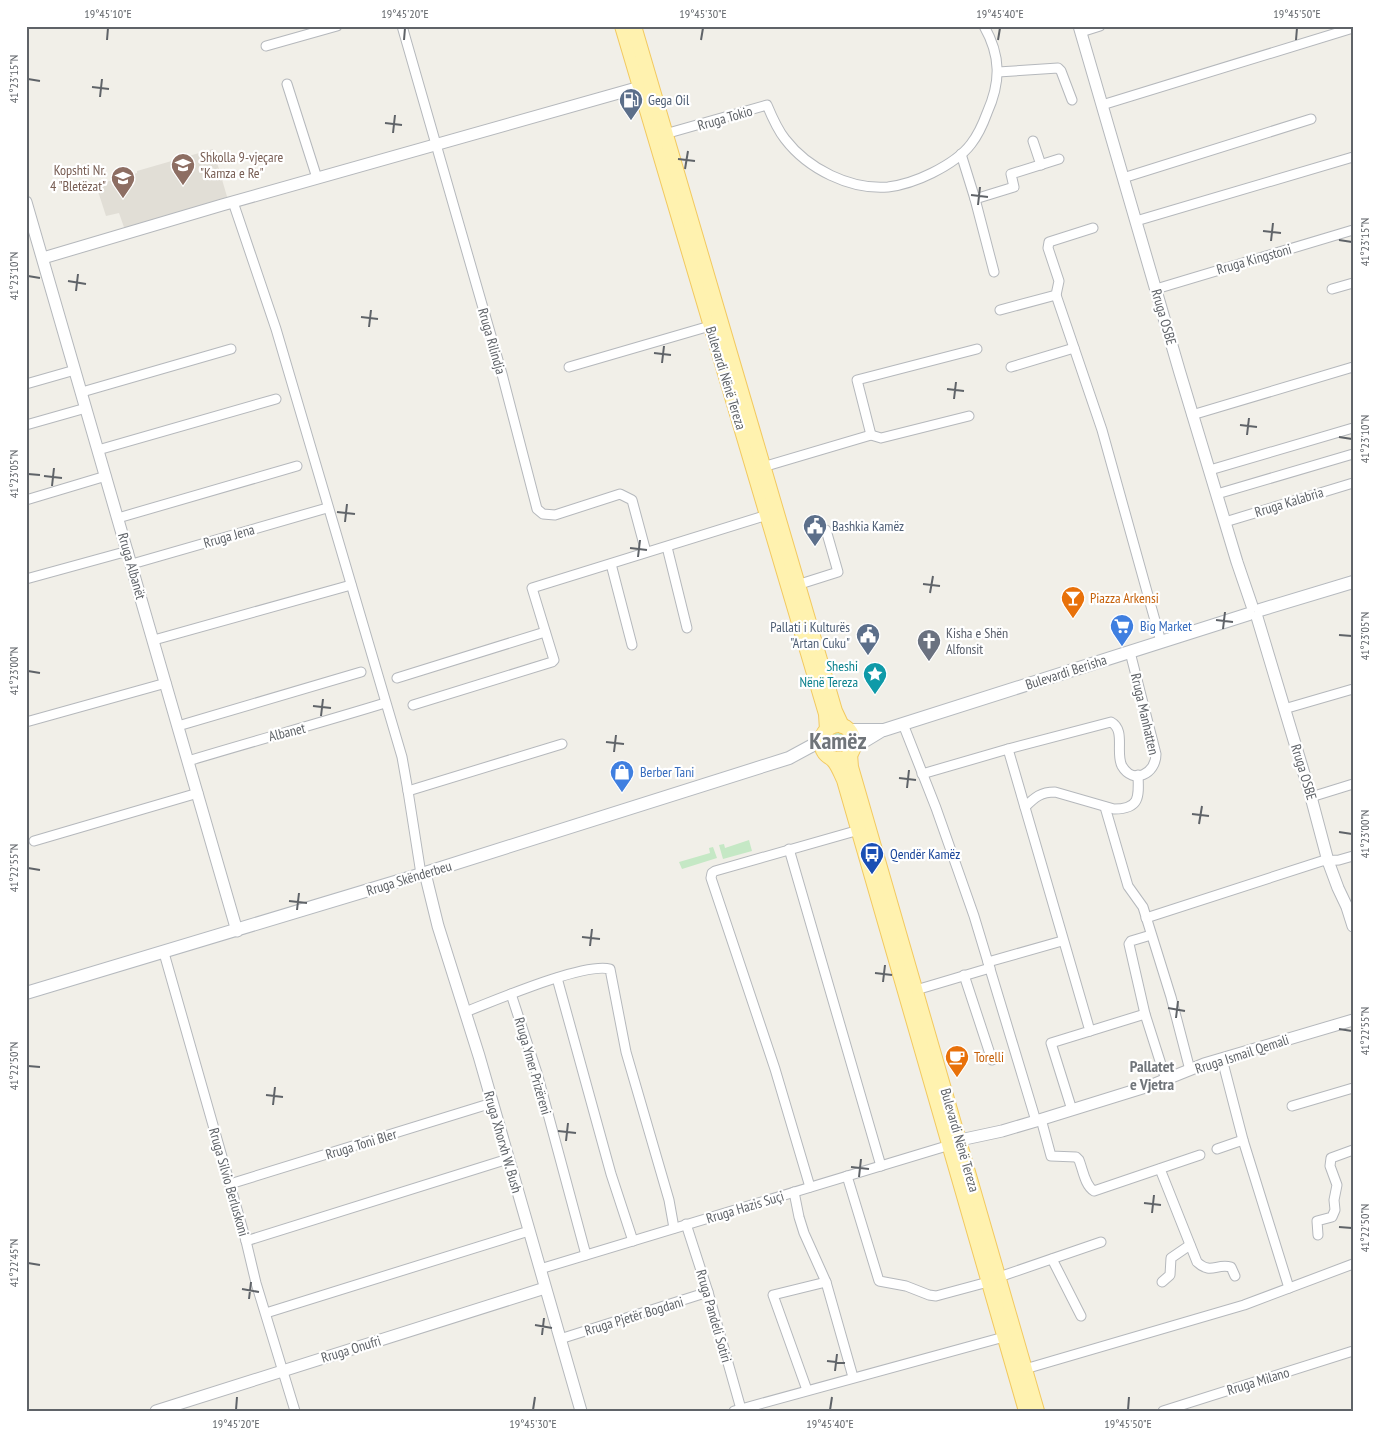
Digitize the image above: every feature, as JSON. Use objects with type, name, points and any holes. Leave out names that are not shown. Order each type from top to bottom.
[{"type":"main road","name":"Bulevardi Nënë Tereza","points":[[622,26],[710,326],[771,513],[797,585],[835,711],[854,738],[851,767],[916,990],[993,1279],[1025,1369],[1037,1411]]},
{"type":"main road","name":"Bulevardi Nënë Tereza","points":[[634,26],[763,467],[771,513],[826,714],[821,745],[844,780],[955,1142]]},
{"type":"main road","name":"Bulevardi Berisha","points":[[852,751],[864,740],[884,730],[1353,582]]},
{"type":"main road","points":[[824,733],[836,726],[846,728]]},
{"type":"main road","name":"Bulevardi Berisha","points":[[846,728],[884,730]]},
{"type":"main road","name":"Rruga Skënderbeu","points":[[26,994],[423,874],[789,758],[813,745],[824,733]]},
{"type":"main road","points":[[830,757],[842,759],[852,751]]},
{"type":"main road","name":"Rruga Skënderbeu","points":[[789,758],[830,757]]},
{"type":"main road","name":"Bulevardi Nënë Tereza","points":[[993,1279],[1004,1337],[1026,1411]]},
{"type":"street","points":[[266,46],[337,26]]},
{"type":"street","name":"Rruga Rilindja","points":[[402,26],[502,374],[537,509],[543,514],[555,515],[620,494],[632,500],[646,552]]},
{"type":"street","name":"Rruga Tokio","points":[[666,134],[767,106],[774,123],[784,139],[796,152],[826,173],[840,179],[871,186],[888,187],[919,179],[947,165],[970,145],[992,104],[998,72],[993,44],[984,26]]},
{"type":"street","points":[[1080,29],[1100,26]]},
{"type":"street","points":[[1102,105],[1353,28]]},
{"type":"street","name":"Rruga OSBE","points":[[1080,29],[1192,415],[1311,797],[1328,860],[1338,888],[1350,906],[1353,926]]},
{"type":"street","points":[[998,72],[1058,68],[1061,71],[1072,100]]},
{"type":"street","points":[[287,84],[317,178]]},
{"type":"street","points":[[43,258],[317,178],[640,88]]},
{"type":"street","points":[[1123,178],[1311,119]]},
{"type":"street","points":[[1033,141],[1041,165]]},
{"type":"street","points":[[961,154],[994,272]]},
{"type":"street","points":[[1136,221],[1353,157]]},
{"type":"street","points":[[975,199],[1014,188],[1011,174],[1059,160]]},
{"type":"street","name":"Rruga Albanët","points":[[26,202],[238,931]]},
{"type":"street","points":[[233,202],[276,329],[327,508],[402,758],[423,874]]},
{"type":"street","points":[[1093,228],[1049,242],[1048,248],[1059,281],[1056,295],[1102,430],[1161,642]]},
{"type":"street","name":"Rruga Kingstoni","points":[[1156,288],[1353,230]]},
{"type":"street","points":[[1332,289],[1353,283]]},
{"type":"street","points":[[1000,310],[1056,295]]},
{"type":"street","points":[[570,367],[710,326]]},
{"type":"street","points":[[1011,367],[1074,348]]},
{"type":"street","points":[[82,392],[231,349]]},
{"type":"street","points":[[871,435],[857,380],[977,349]]},
{"type":"street","points":[[1192,415],[1353,368]]},
{"type":"street","points":[[26,384],[75,370]]},
{"type":"street","points":[[98,450],[276,399]]},
{"type":"street","points":[[26,425],[86,408]]},
{"type":"street","points":[[763,467],[871,435],[881,438],[969,416]]},
{"type":"street","points":[[1210,470],[1353,428]]},
{"type":"street","points":[[1217,494],[1353,454]]},
{"type":"street","points":[[118,518],[297,466]]},
{"type":"street","points":[[26,500],[106,476]]},
{"type":"street","name":"Rruga Kalabria","points":[[1225,522],[1353,483]]},
{"type":"street","name":"Rruga Jena","points":[[132,564],[327,508]]},
{"type":"street","points":[[413,705],[552,662],[554,658],[532,588],[771,513]]},
{"type":"street","points":[[797,585],[838,572],[826,530]]},
{"type":"street","points":[[666,547],[687,628]]},
{"type":"street","points":[[26,579],[128,551]]},
{"type":"street","points":[[611,564],[632,645]]},
{"type":"street","points":[[154,640],[350,585]]},
{"type":"street","points":[[397,678],[545,632]]},
{"type":"street","name":"Rruga Manhatten","points":[[1105,807],[1122,809],[1135,803],[1138,799],[1143,774],[1154,765],[1156,754],[1130,652]]},
{"type":"street","points":[[178,726],[361,672]]},
{"type":"street","points":[[26,722],[166,683]]},
{"type":"street","points":[[1284,709],[1353,689]]},
{"type":"street","name":"Albanet","points":[[188,761],[385,703]]},
{"type":"street","points":[[922,774],[1111,722],[1118,730],[1121,763],[1130,773],[1143,774]]},
{"type":"street","points":[[903,724],[956,860],[1051,1156],[1076,1157],[1079,1160],[1088,1185],[1094,1191],[1200,1156]]},
{"type":"street","points":[[408,791],[562,744]]},
{"type":"street","points":[[1008,749],[1062,941],[1090,1031]]},
{"type":"street","points":[[1311,797],[1353,784]]},
{"type":"street","points":[[1025,807],[1039,794],[1046,792],[1055,792],[1105,807],[1128,886],[1143,907],[1171,997],[1190,1070]]},
{"type":"street","points":[[34,840],[198,793]]},
{"type":"street","points":[[810,1187],[775,1068],[710,878],[715,871],[859,830]]},
{"type":"street","points":[[789,850],[881,1166]]},
{"type":"street","points":[[1146,918],[1328,860],[1339,860],[1353,856]]},
{"type":"street","name":"Rruga Xhorxh W. Bush","points":[[423,874],[581,1411]]},
{"type":"street","points":[[1151,935],[1131,941],[1129,944],[1145,1014],[1166,1080]]},
{"type":"street","points":[[916,990],[964,976],[989,965],[1062,941]]},
{"type":"street","name":"Rruga Silvio Berluskoni","points":[[164,953],[266,1313],[296,1411]]},
{"type":"street","points":[[465,1012],[557,978],[601,966],[610,968],[626,1052],[669,1200],[674,1228]]},
{"type":"street","points":[[964,976],[992,1060]]},
{"type":"street","points":[[557,978],[611,1174],[633,1241]]},
{"type":"street","name":"Rruga Ymer Prizëreni","points":[[511,994],[537,1074],[586,1255]]},
{"type":"street","points":[[1072,1110],[1051,1043],[1145,1014]]},
{"type":"street","name":"Rruga Ismail Qemali","points":[[955,1142],[1072,1110],[1166,1080],[1222,1059],[1353,1020]]},
{"type":"street","points":[[1222,1059],[1243,1140],[1289,1288]]},
{"type":"street","points":[[1292,1106],[1353,1088]]},
{"type":"street","name":"Rruga Toni Bler","points":[[230,1184],[492,1104]]},
{"type":"street","points":[[1217,1149],[1243,1140]]},
{"type":"street","name":"Rruga Hazis Suçi","points":[[540,1269],[955,1142]]},
{"type":"street","points":[[1318,1235],[1317,1221],[1332,1217],[1335,1210],[1334,1200],[1337,1185],[1330,1166],[1331,1158],[1353,1150]]},
{"type":"street","points":[[246,1241],[508,1159]]},
{"type":"street","points":[[1160,1169],[1197,1262],[1212,1270],[1220,1267],[1231,1267],[1236,1276]]},
{"type":"street","points":[[847,1176],[879,1281],[906,1286],[930,1295],[936,1296],[993,1279],[1101,1242]]},
{"type":"street","points":[[794,1192],[798,1217],[826,1282],[853,1377]]},
{"type":"street","name":"Rruga Pandeli Sotiri","points":[[686,1224],[708,1292],[738,1410]]},
{"type":"street","points":[[266,1313],[529,1231]]},
{"type":"street","points":[[1162,1282],[1170,1275],[1171,1258],[1190,1245]]},
{"type":"street","points":[[1052,1259],[1081,1316]]},
{"type":"street","points":[[1025,1369],[1244,1305],[1353,1264]]},
{"type":"street","points":[[807,1390],[773,1295],[826,1282]]},
{"type":"street","name":"Rruga Onufri","points":[[156,1411],[546,1288]]},
{"type":"street","name":"Rruga Pjetër Bogdani","points":[[560,1339],[708,1292]]},
{"type":"street","points":[[738,1410],[1004,1337]]},
{"type":"street","name":"Rruga Milano","points":[[1163,1411],[1353,1351]]},
{"type":"shaded area","name":"Shkolla 9-vjeçare \"Kamza e Re\"","points":[[213,149],[228,200],[125,230],[119,213],[106,216],[96,185]]},
{"type":"green space","points":[[838,732],[844,735],[847,741],[844,747],[838,750],[832,747],[829,741],[832,735]]},
{"type":"green space","points":[[749,840],[752,851],[723,859],[719,845],[724,844],[725,848]]},
{"type":"green space","points":[[713,847],[717,858],[682,869],[679,862],[710,853],[709,848]]},
{"type":"place","name":"Gega Oil","points":[[631,121]]},
{"type":"place","name":"Shkolla 9-vjeçare \"Kamza e Re\"","points":[[183,186]]},
{"type":"place","name":"Kopshti Nr. 4 \"Bletëzat\"","points":[[123,199]]},
{"type":"place","name":"Bashkia Kamëz","points":[[815,547]]},
{"type":"place","name":"Piazza Arkensi","points":[[1073,619]]},
{"type":"place","name":"Big Market","points":[[1122,647]]},
{"type":"place","name":"Pallati i Kulturës \"Artan Cuku\"","points":[[868,656]]},
{"type":"place","name":"Kisha e Shën Alfonsit","points":[[929,662]]},
{"type":"place","name":"Sheshi Nënë Tereza","points":[[875,695]]},
{"type":"place","name":"Berber Tani","points":[[622,793]]},
{"type":"place","name":"Qendër Kamëz","points":[[872,875]]},
{"type":"place","name":"Torelli","points":[[957,1078]]},
{"type":"district","name":"Kamëz","points":[[838,741]]},
{"type":"district","name":"Pallatet e Vjetra","points":[[1152,1075]]}]
